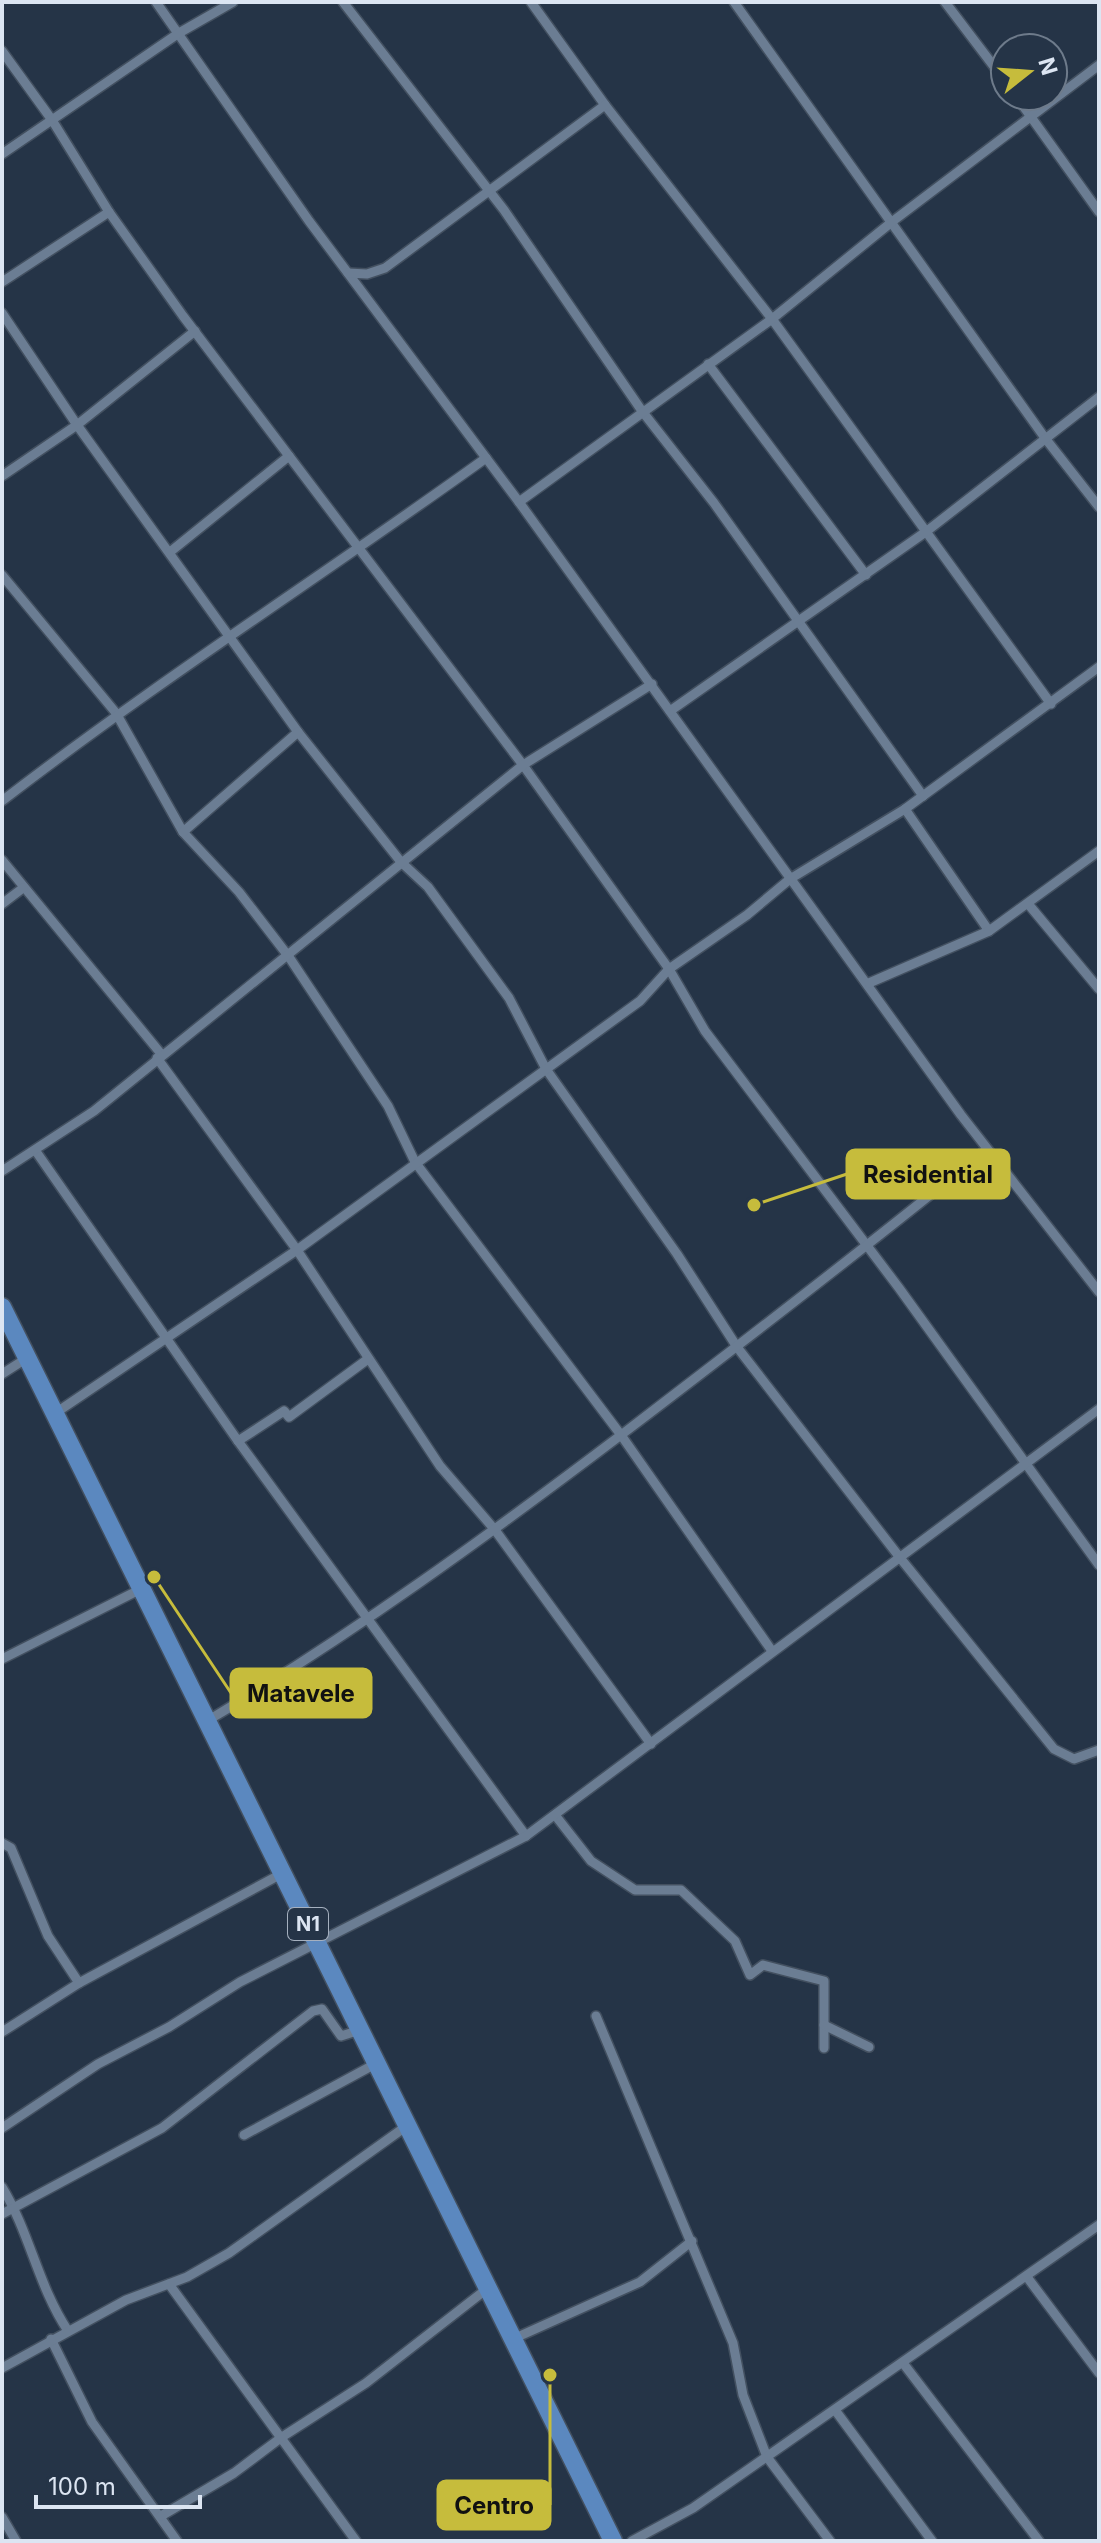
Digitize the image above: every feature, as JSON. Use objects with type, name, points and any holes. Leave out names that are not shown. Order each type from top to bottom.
[{"type":"highway","name":"N1","points":[[2,1307],[613,2541]]},
{"type":"street","points":[[156,2],[348,273],[652,684],[987,1149],[1099,1292]]},
{"type":"street","points":[[2,154],[179,33],[233,2]]},
{"type":"street","points":[[343,2],[488,191],[642,411],[714,503],[923,796]]},
{"type":"street","points":[[531,2],[605,105],[772,319],[1051,704]]},
{"type":"street","points":[[734,2],[1045,438],[1099,507]]},
{"type":"street","points":[[945,2],[989,60]]},
{"type":"street","points":[[2,51],[52,120],[109,212],[195,331],[523,765],[669,969],[705,1031],[867,1246],[1099,1565]]},
{"type":"street","points":[[519,502],[772,319],[893,221],[1099,65]]},
{"type":"street","points":[[348,273],[367,274],[385,268],[605,105]]},
{"type":"street","points":[[1029,112],[1099,212]]},
{"type":"street","points":[[2,282],[109,212]]},
{"type":"street","points":[[2,313],[77,425],[231,634],[298,732],[401,862],[428,887],[509,998],[546,1069],[677,1254],[737,1347],[901,1559],[1054,1749],[1074,1759],[1099,1750]]},
{"type":"street","points":[[2,476],[77,425],[195,331]]},
{"type":"street","points":[[708,364],[866,575]]},
{"type":"street","points":[[670,711],[800,623],[927,531],[1099,397]]},
{"type":"street","points":[[170,552],[289,456]]},
{"type":"street","points":[[2,801],[116,713],[361,548],[486,458]]},
{"type":"street","points":[[2,575],[116,713],[183,832],[254,910],[289,957],[388,1106],[415,1162],[621,1435],[772,1651]]},
{"type":"street","points":[[54,1414],[165,1336],[297,1250],[640,1001],[669,969],[747,915],[790,879],[905,809],[1099,667]]},
{"type":"street","points":[[2,1171],[94,1111],[159,1056],[289,957],[523,765],[652,684]]},
{"type":"street","points":[[183,832],[298,732]]},
{"type":"street","points":[[905,809],[989,931]]},
{"type":"street","points":[[869,983],[989,931],[1029,905],[1099,851]]},
{"type":"street","points":[[2,860],[159,1056],[297,1250],[440,1466],[495,1530],[651,1744]]},
{"type":"street","points":[[2,904],[23,888]]},
{"type":"street","points":[[1029,905],[1099,989]]},
{"type":"street","points":[[207,1721],[369,1620],[495,1530],[737,1347],[987,1149]]},
{"type":"street","points":[[35,1150],[238,1441],[526,1836]]},
{"type":"street","points":[[2,1374],[27,1358]]},
{"type":"street","points":[[238,1441],[284,1411],[289,1417],[368,1359]]},
{"type":"street","points":[[2,2128],[98,2064],[317,1942],[526,1836],[1099,1409]]},
{"type":"street","points":[[3,1656],[141,1589]]},
{"type":"street","points":[[555,1815],[591,1861],[635,1890],[681,1890],[735,1941],[750,1975],[763,1965],[824,1981],[824,2048]]},
{"type":"street","points":[[2,1843],[11,1848],[48,1936],[79,1983]]},
{"type":"street","points":[[2,2032],[79,1983],[283,1873]]},
{"type":"street","points":[[2,2214],[162,2128],[313,2011],[322,2009],[341,2036],[360,2030]]},
{"type":"street","points":[[596,2016],[733,2343],[743,2395],[767,2457],[830,2541]]},
{"type":"street","points":[[824,2025],[869,2047]]},
{"type":"street","points":[[244,2135],[377,2063]]},
{"type":"street","points":[[2,2368],[143,2292],[169,2284],[229,2253],[408,2125]]},
{"type":"street","points":[[2,2187],[14,2206],[49,2302],[68,2331]]},
{"type":"street","points":[[632,2541],[693,2508],[1099,2225]]},
{"type":"street","points":[[513,2339],[640,2282],[692,2241]]},
{"type":"street","points":[[1027,2277],[1099,2373]]},
{"type":"street","points":[[169,2284],[356,2541]]},
{"type":"street","points":[[161,2516],[222,2481],[282,2437],[366,2383],[488,2288]]},
{"type":"street","points":[[51,2339],[92,2422],[177,2541]]},
{"type":"street","points":[[903,2363],[1039,2541]]},
{"type":"street","points":[[835,2410],[932,2541]]},
{"type":"street","points":[[2,2517],[16,2541]]},
{"type":"place","name":"Residential","points":[[754,1205]]},
{"type":"place","name":"Matavele","points":[[154,1577]]},
{"type":"place","name":"Centro","points":[[550,2375]]}]
